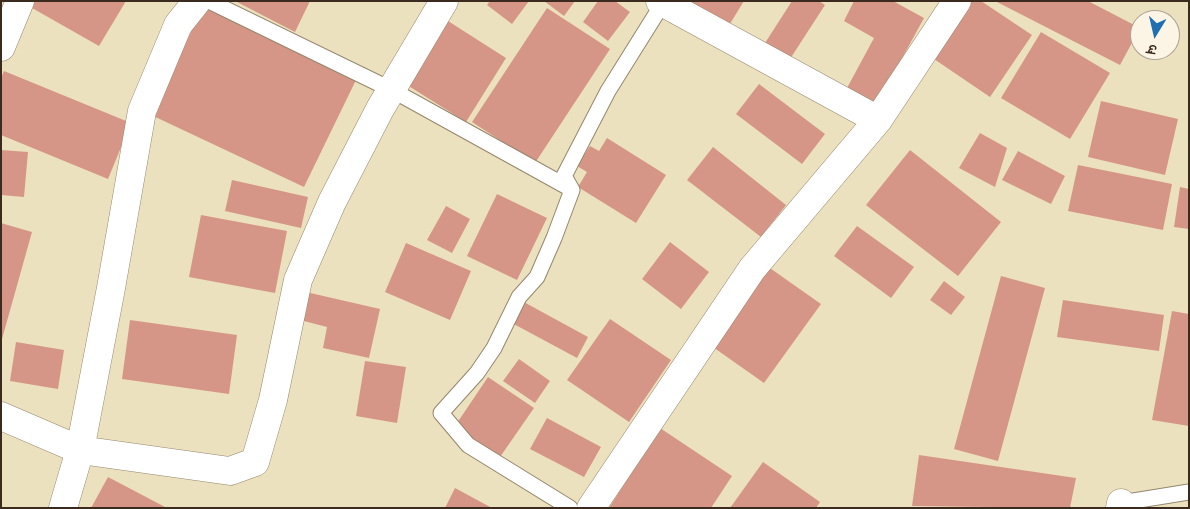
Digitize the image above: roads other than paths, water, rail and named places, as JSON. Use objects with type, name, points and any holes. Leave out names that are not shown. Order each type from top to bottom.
[{"type":"street","points":[[1,47],[20,1]]},
{"type":"street","points":[[64,508],[80,450],[112,288],[142,110],[178,25],[197,1]]},
{"type":"street","points":[[1,416],[80,450],[230,470],[255,462],[273,400],[298,280],[332,202],[392,90],[444,1]]},
{"type":"street","points":[[591,508],[752,269],[878,120],[957,1]]},
{"type":"street","points":[[661,2],[878,120]]},
{"type":"lane","points":[[208,1],[392,90],[572,190]]},
{"type":"lane","points":[[572,190],[564,176],[608,91],[661,2]]},
{"type":"lane","points":[[570,508],[468,445],[441,413],[477,373],[494,348],[519,297],[536,277],[554,238],[572,190]]},
{"type":"lane","points":[[1120,505],[1189,492]]}]
